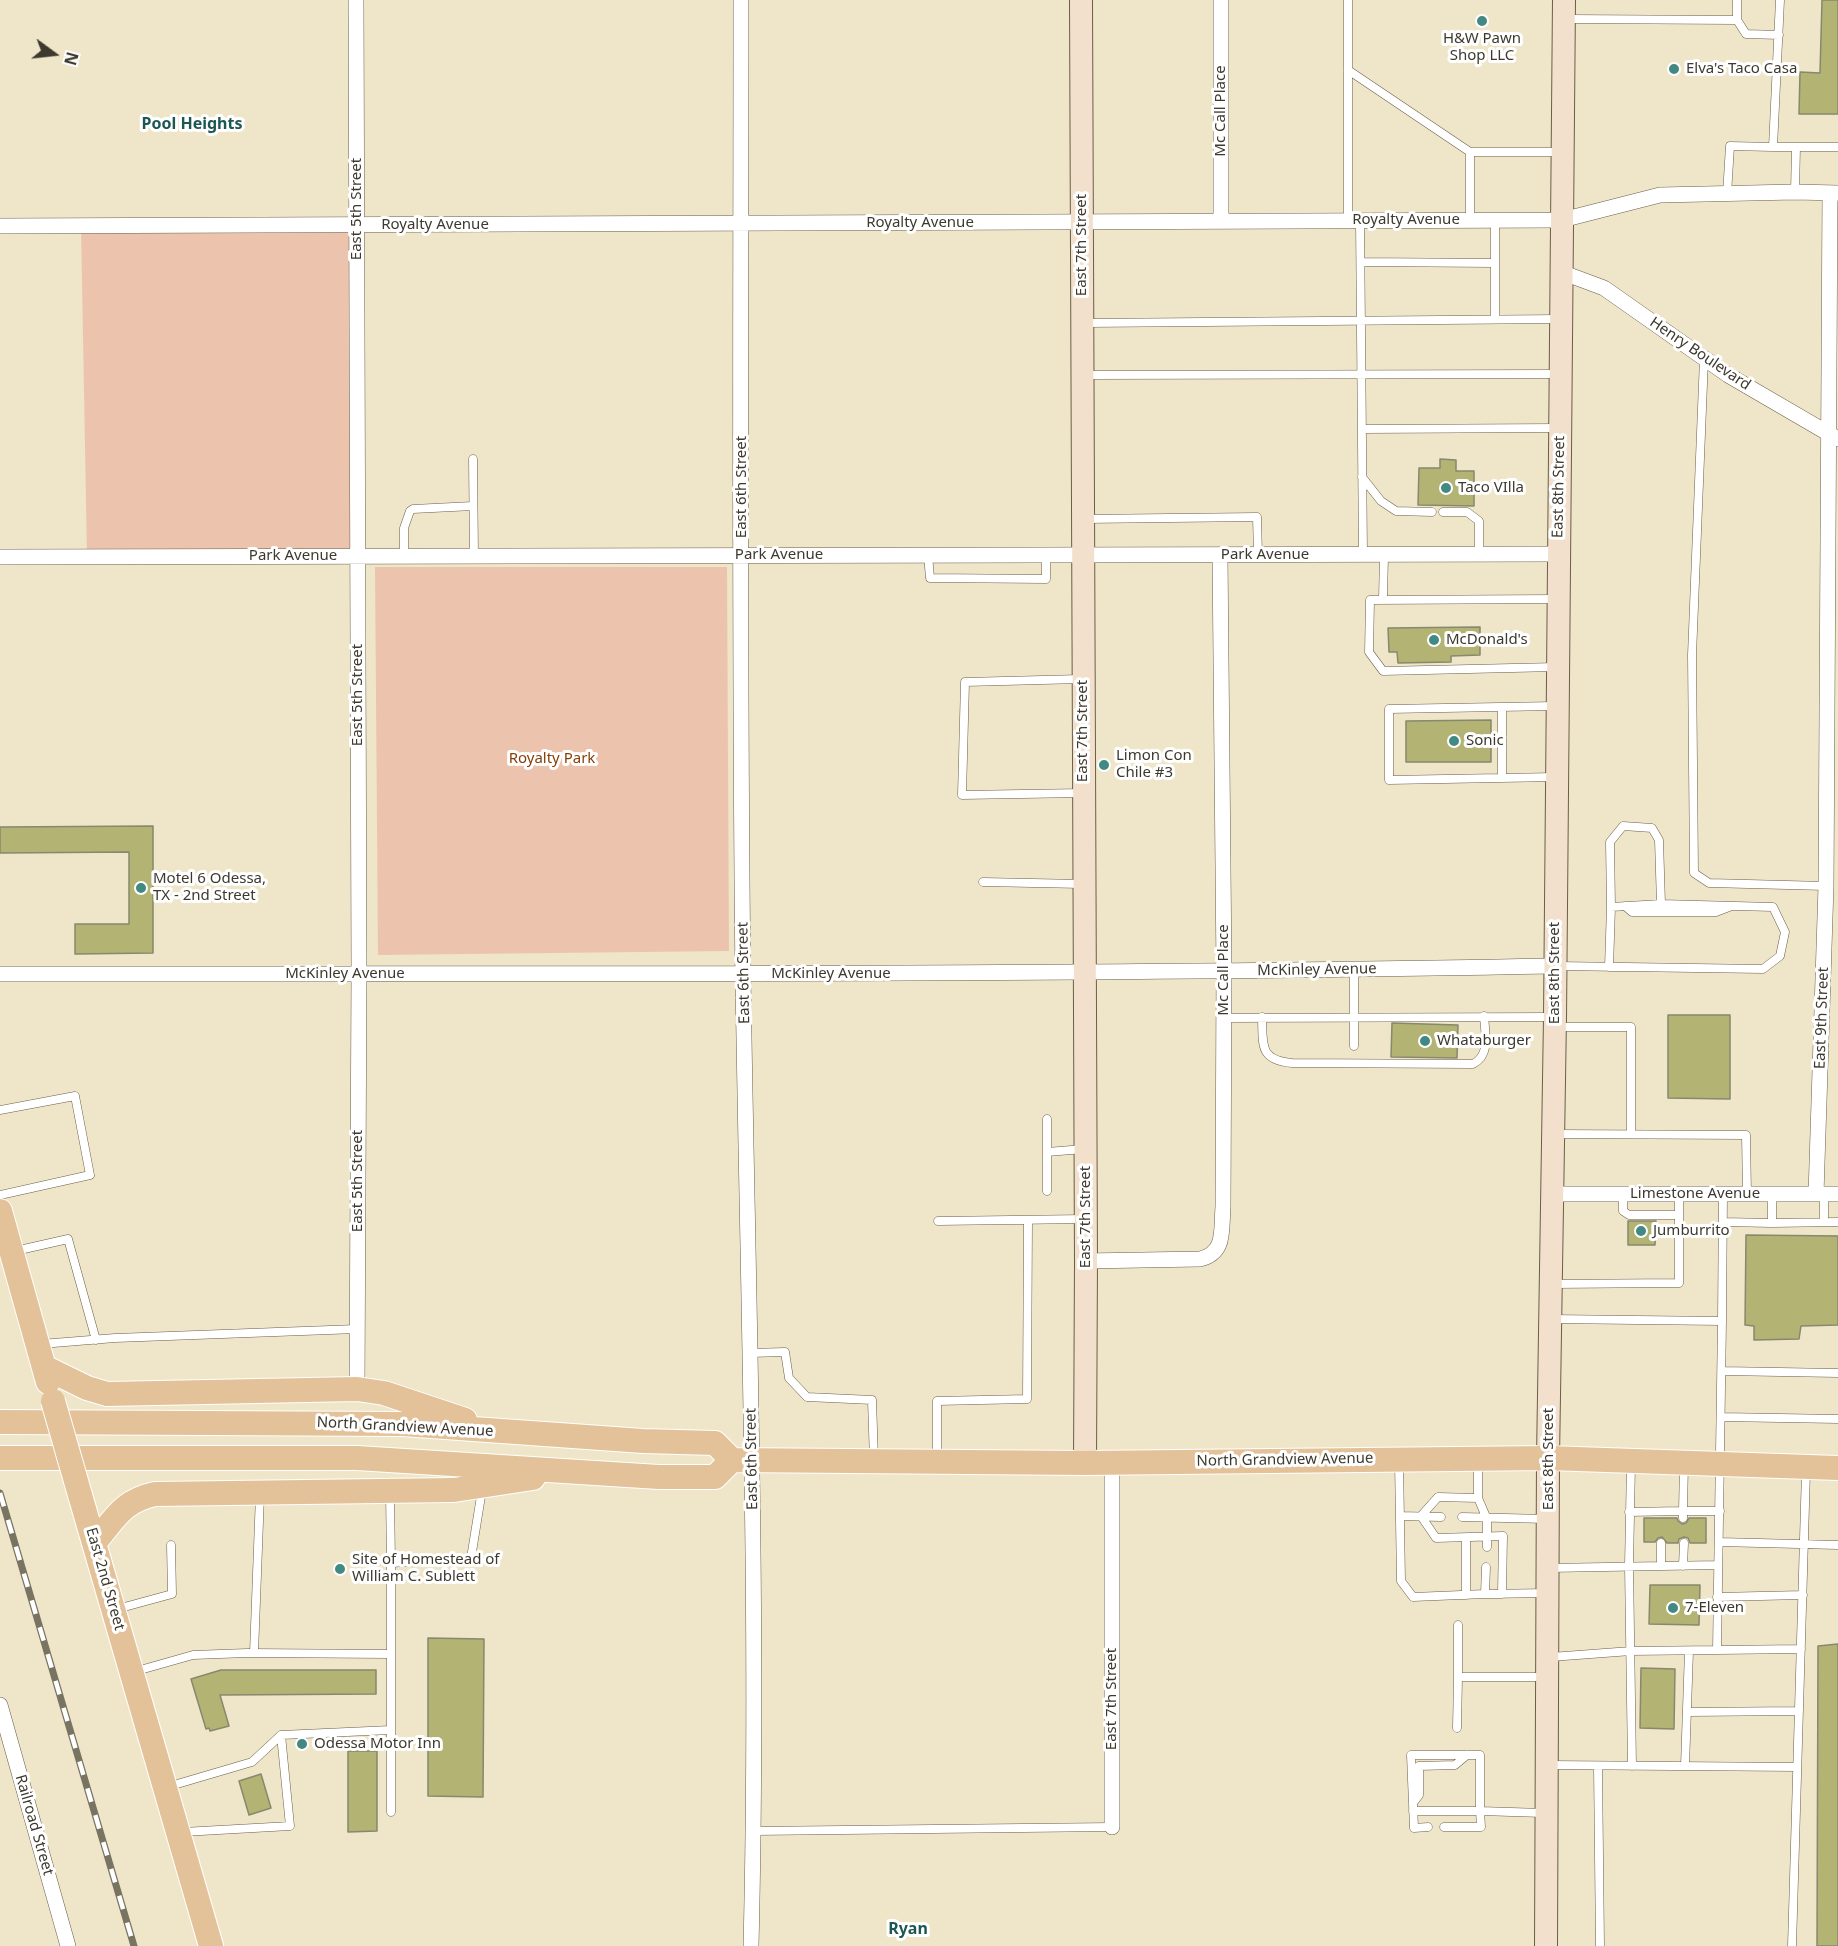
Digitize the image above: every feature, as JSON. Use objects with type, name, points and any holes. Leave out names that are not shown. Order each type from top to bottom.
[{"type":"main road","name":"East 7th Street","points":[[1081,0],[1086,1149],[1085,1462]]},
{"type":"main road","name":"East 8th Street","points":[[1546,1946],[1547,1568],[1554,1134],[1563,10]]},
{"type":"main road","name":"East 2nd Street","points":[[0,1211],[211,1946]]},
{"type":"main road","points":[[41,1356],[87,1388],[107,1394],[357,1389],[384,1393],[501,1432]]},
{"type":"main road","name":"North Grandview Avenue","points":[[0,1422],[358,1423],[643,1441],[714,1443],[742,1460],[1112,1462],[1548,1458],[1838,1468]]},
{"type":"main road","points":[[0,1458],[357,1458],[659,1476],[715,1477],[742,1460]]},
{"type":"main road","points":[[94,1543],[125,1506],[139,1498],[155,1494],[454,1490],[576,1471]]},
{"type":"street","name":"East 5th Street","points":[[356,0],[359,973],[357,1389]]},
{"type":"street","name":"East 6th Street","points":[[741,0],[743,974],[750,1353],[742,1460],[754,1831],[751,1946]]},
{"type":"street","name":"Mc Call Place","points":[[1221,0],[1221,221]]},
{"type":"street","name":"Royalty Avenue","points":[[0,226],[1562,219],[1660,195],[1834,193]]},
{"type":"street","name":"East 9th Street","points":[[1826,1194],[1826,885],[1832,788],[1834,193]]},
{"type":"street","name":"Henry Boulevard","points":[[1561,272],[1604,288],[1728,375],[1834,437]]},
{"type":"street","name":"Park Avenue","points":[[0,557],[1559,554]]},
{"type":"street","name":"Mc Call Place","points":[[1086,1261],[1200,1259],[1211,1256],[1217,1250],[1221,1239],[1224,971],[1220,555]]},
{"type":"street","name":"McKinley Avenue","points":[[0,974],[743,974],[1353,970],[1554,966]]},
{"type":"street","name":"Limestone Avenue","points":[[1553,1194],[1826,1194]]},
{"type":"street","name":"East 7th Street","points":[[1112,1462],[1112,1827]]},
{"type":"street","name":"Railroad Street","points":[[0,1705],[68,1946]]},
{"type":"lane","points":[[1348,0],[1348,70],[1354,220],[1361,262],[1363,555]]},
{"type":"lane","points":[[1737,0],[1737,20],[1746,34],[1779,35]]},
{"type":"lane","points":[[1773,147],[1780,0]]},
{"type":"lane","points":[[1563,10],[1737,20]]},
{"type":"lane","points":[[1348,70],[1470,152],[1562,152]]},
{"type":"lane","points":[[1727,194],[1730,146],[1838,147]]},
{"type":"lane","points":[[1795,192],[1796,147]]},
{"type":"lane","points":[[1470,152],[1470,220]]},
{"type":"lane","points":[[1495,220],[1496,318]]},
{"type":"lane","points":[[1361,262],[1495,263]]},
{"type":"lane","points":[[1082,323],[1561,319]]},
{"type":"lane","points":[[1704,358],[1692,655],[1694,873],[1709,884],[1826,885]]},
{"type":"lane","points":[[1082,375],[1561,374]]},
{"type":"lane","points":[[1362,429],[1560,428]]},
{"type":"lane","points":[[472,459],[474,556]]},
{"type":"lane","points":[[1362,477],[1381,501],[1396,511],[1432,512]]},
{"type":"lane","points":[[404,556],[404,528],[410,511],[473,506]]},
{"type":"lane","points":[[1443,512],[1467,512],[1479,521],[1479,554]]},
{"type":"lane","points":[[1083,519],[1257,518],[1258,555]]},
{"type":"lane","points":[[928,555],[930,578],[1046,579],[1046,555]]},
{"type":"lane","points":[[1383,599],[1384,555]]},
{"type":"lane","points":[[1557,667],[1383,671],[1369,652],[1370,600],[1558,599]]},
{"type":"lane","points":[[1083,679],[965,682],[962,795],[1084,793]]},
{"type":"lane","points":[[1556,777],[1389,780],[1389,709],[1557,706]]},
{"type":"lane","points":[[1502,707],[1502,778]]},
{"type":"lane","points":[[1609,967],[1610,842],[1623,826],[1652,828],[1659,840],[1661,904]]},
{"type":"lane","points":[[983,882],[1084,884]]},
{"type":"lane","points":[[1554,966],[1763,969],[1780,956],[1785,932],[1773,907],[1661,904],[1611,907]]},
{"type":"lane","points":[[1625,906],[1632,912],[1716,912],[1733,906]]},
{"type":"lane","points":[[1353,970],[1354,1046]]},
{"type":"lane","points":[[1262,1017],[1263,1045],[1267,1055],[1274,1060],[1292,1063],[1473,1064],[1481,1060],[1485,1052],[1484,1016]]},
{"type":"lane","points":[[1224,1018],[1484,1016],[1631,1028],[1631,1133]]},
{"type":"lane","points":[[0,1110],[75,1096],[90,1175],[0,1195]]},
{"type":"lane","points":[[1047,1119],[1047,1191]]},
{"type":"lane","points":[[1554,1134],[1746,1135],[1747,1194]]},
{"type":"lane","points":[[1047,1152],[1086,1149]]},
{"type":"lane","points":[[1623,1194],[1623,1211],[1629,1215],[1679,1215]]},
{"type":"lane","points":[[1551,1284],[1679,1283],[1678,1194]]},
{"type":"lane","points":[[1718,1650],[1723,1194]]},
{"type":"lane","points":[[1772,1194],[1773,1222]]},
{"type":"lane","points":[[1824,1222],[1826,1194]]},
{"type":"lane","points":[[938,1221],[1086,1219]]},
{"type":"lane","points":[[937,1462],[937,1401],[1027,1398],[1028,1220]]},
{"type":"lane","points":[[1723,1222],[1838,1222]]},
{"type":"lane","points":[[10,1252],[68,1239],[96,1340]]},
{"type":"lane","points":[[1550,1319],[1722,1321]]},
{"type":"lane","points":[[41,1356],[96,1340],[357,1329]]},
{"type":"lane","points":[[750,1353],[785,1353],[789,1378],[807,1397],[872,1400],[874,1461]]},
{"type":"lane","points":[[1722,1371],[1838,1373]]},
{"type":"lane","points":[[1721,1417],[1838,1419]]},
{"type":"lane","points":[[1399,1459],[1401,1581],[1413,1597],[1547,1593]]},
{"type":"lane","points":[[1478,1460],[1478,1498],[1487,1519],[1487,1547]]},
{"type":"lane","points":[[1631,1462],[1629,1566],[1632,1766]]},
{"type":"lane","points":[[1683,1514],[1684,1464]]},
{"type":"lane","points":[[1792,1946],[1806,1467]]},
{"type":"lane","points":[[391,1563],[471,1558],[483,1486]]},
{"type":"lane","points":[[390,1491],[391,1812]]},
{"type":"lane","points":[[254,1653],[260,1493]]},
{"type":"lane","points":[[1421,1516],[1438,1497],[1478,1498]]},
{"type":"lane","points":[[1629,1512],[1683,1514],[1720,1511]]},
{"type":"lane","points":[[1400,1516],[1441,1517]]},
{"type":"lane","points":[[1421,1516],[1436,1538],[1503,1536],[1502,1594]]},
{"type":"lane","points":[[1462,1517],[1548,1519]]},
{"type":"lane","points":[[1466,1538],[1466,1595]]},
{"type":"lane","points":[[1661,1542],[1661,1566]]},
{"type":"lane","points":[[1719,1542],[1838,1545]]},
{"type":"lane","points":[[1683,1566],[1684,1543]]},
{"type":"lane","points":[[114,1610],[172,1594],[171,1545]]},
{"type":"lane","points":[[1547,1568],[1718,1565]]},
{"type":"lane","points":[[1485,1594],[1486,1568]]},
{"type":"lane","points":[[1717,1597],[1803,1595]]},
{"type":"lane","points":[[1457,1728],[1458,1624]]},
{"type":"lane","points":[[1458,1677],[1548,1667],[1631,1651],[1801,1649]]},
{"type":"lane","points":[[1686,1766],[1689,1651]]},
{"type":"lane","points":[[132,1673],[193,1655],[391,1654]]},
{"type":"lane","points":[[1688,1712],[1799,1711]]},
{"type":"lane","points":[[165,1788],[252,1762],[281,1735],[391,1730]]},
{"type":"lane","points":[[178,1833],[290,1826],[281,1735]]},
{"type":"lane","points":[[1428,1827],[1414,1828],[1411,1755],[1480,1755],[1481,1827],[1444,1827]]},
{"type":"lane","points":[[1413,1807],[1419,1795],[1419,1766],[1455,1765],[1467,1755]]},
{"type":"lane","points":[[1548,1765],[1797,1767]]},
{"type":"lane","points":[[1598,1766],[1600,1946]]},
{"type":"lane","points":[[1413,1807],[1547,1813]]},
{"type":"lane","points":[[754,1831],[1112,1827]]},
{"type":"green space","points":[[357,225],[358,556],[87,557],[81,226]]},
{"type":"green space","name":"Royalty Park","points":[[375,567],[727,567],[729,951],[378,955]]},
{"type":"building","points":[[1822,0],[1838,0],[1838,114],[1799,114],[1800,72],[1820,73]]},
{"type":"building","name":"Taco VIlla","points":[[1440,459],[1456,460],[1456,471],[1474,471],[1474,506],[1418,505],[1419,468],[1440,468]]},
{"type":"building","name":"McDonald's","points":[[1480,627],[1480,655],[1451,656],[1451,662],[1398,663],[1397,652],[1389,652],[1388,628]]},
{"type":"building","name":"Sonic","points":[[1491,720],[1491,762],[1406,762],[1406,721]]},
{"type":"building","name":"Motel 6 Odessa, TX - 2nd Street","points":[[153,826],[153,953],[75,954],[75,924],[129,924],[129,852],[0,853],[0,827]]},
{"type":"building","points":[[1668,1015],[1730,1015],[1730,1099],[1668,1098]]},
{"type":"building","name":"Whataburger","points":[[1392,1023],[1458,1025],[1457,1058],[1391,1057]]},
{"type":"building","points":[[1628,1221],[1656,1221],[1655,1245],[1628,1245]]},
{"type":"building","points":[[1746,1235],[1838,1236],[1838,1325],[1801,1326],[1799,1339],[1754,1340],[1754,1326],[1745,1325]]},
{"type":"building","points":[[1644,1518],[1677,1518],[1682,1524],[1686,1523],[1689,1518],[1706,1518],[1706,1543],[1690,1543],[1688,1538],[1684,1537],[1679,1539],[1678,1543],[1667,1543],[1662,1537],[1655,1542],[1644,1542]]},
{"type":"building","points":[[1650,1585],[1700,1585],[1699,1625],[1649,1624]]},
{"type":"building","points":[[428,1638],[484,1639],[483,1797],[428,1796]]},
{"type":"building","points":[[1838,1644],[1838,1946],[1817,1946],[1818,1646]]},
{"type":"building","points":[[1641,1668],[1675,1669],[1674,1729],[1640,1728]]},
{"type":"building","points":[[221,1670],[376,1670],[376,1694],[220,1695],[229,1726],[210,1731],[209,1728],[206,1729],[191,1679]]},
{"type":"building","points":[[348,1751],[377,1751],[377,1831],[348,1832]]},
{"type":"building","points":[[261,1774],[271,1808],[249,1815],[239,1781]]},
{"type":"railway","points":[[0,1493],[134,1946]]},
{"type":"place","name":"H&W Pawn Shop LLC","points":[[1482,21]]},
{"type":"place","name":"Elva's Taco Casa","points":[[1674,69]]},
{"type":"place","name":"Taco VIlla","points":[[1446,488]]},
{"type":"place","name":"McDonald's","points":[[1434,640]]},
{"type":"place","name":"Sonic","points":[[1454,741]]},
{"type":"place","name":"Limon Con Chile #3","points":[[1104,765]]},
{"type":"place","name":"Motel 6 Odessa, TX - 2nd Street","points":[[141,888]]},
{"type":"place","name":"Whataburger","points":[[1425,1041]]},
{"type":"place","name":"Jumburrito","points":[[1641,1231]]},
{"type":"place","name":"Site of Homestead of William C. Sublett","points":[[340,1569]]},
{"type":"place","name":"7-Eleven","points":[[1673,1608]]},
{"type":"place","name":"Odessa Motor Inn","points":[[302,1744]]},
{"type":"district","name":"Pool Heights","points":[[192,124]]},
{"type":"district","name":"Ryan","points":[[908,1929]]}]
